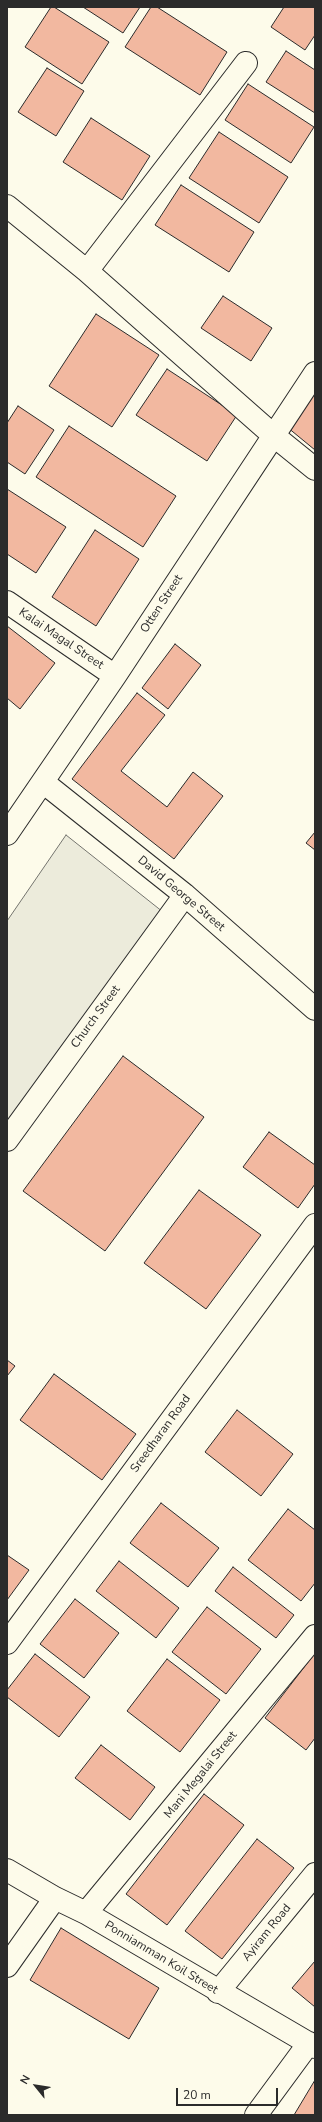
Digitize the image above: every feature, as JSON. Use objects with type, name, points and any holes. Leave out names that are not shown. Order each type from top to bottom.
[{"type":"street","points":[[87,271],[246,63]]},
{"type":"street","points":[[7,206],[87,271],[274,435],[315,469]]},
{"type":"street","name":"Otten Street","points":[[7,834],[115,676],[315,373]]},
{"type":"street","name":"Kalai Magal Street","points":[[7,602],[115,676]]},
{"type":"street","name":"David George Street","points":[[43,782],[184,895],[315,1009]]},
{"type":"street","name":"Church Street","points":[[7,1140],[184,895]]},
{"type":"street","name":"Sreedharan Road","points":[[7,1643],[315,1225]]},
{"type":"street","name":"Mani Megalai Street","points":[[86,1914],[315,1636]]},
{"type":"street","name":"Ponniamman Koil Street","points":[[7,1870],[312,2045]]},
{"type":"street","name":"Ayiram Road","points":[[218,1992],[315,1874]]},
{"type":"street","points":[[7,1966],[55,1898]]},
{"type":"street","points":[[256,2115],[312,2045]]},
{"type":"shaded area","points":[[66,835],[163,912],[7,1126],[7,921]]},
{"type":"building","points":[[51,7],[54,7],[109,42],[82,84],[25,47]]},
{"type":"building","points":[[83,7],[140,7],[123,33]]},
{"type":"building","points":[[151,7],[157,7],[227,52],[200,95],[125,47]]},
{"type":"building","points":[[284,7],[315,7],[315,35],[305,50],[271,27]]},
{"type":"building","points":[[286,51],[315,70],[315,113],[266,82]]},
{"type":"building","points":[[47,68],[84,91],[56,136],[18,112]]},
{"type":"building","points":[[248,84],[314,127],[291,163],[225,120]]},
{"type":"building","points":[[91,118],[150,156],[122,200],[63,162]]},
{"type":"building","points":[[219,132],[288,177],[259,223],[189,178]]},
{"type":"building","points":[[181,185],[254,232],[229,272],[155,225]]},
{"type":"building","points":[[223,296],[272,328],[251,361],[201,328]]},
{"type":"building","points":[[96,314],[159,355],[112,427],[49,386]]},
{"type":"building","points":[[167,369],[237,415],[207,461],[136,415]]},
{"type":"building","points":[[315,393],[315,450],[287,427]]},
{"type":"building","points":[[18,406],[54,430],[25,474],[7,462],[7,423]]},
{"type":"building","points":[[69,426],[176,496],[143,547],[36,477]]},
{"type":"building","points":[[7,489],[66,527],[36,573],[7,554]]},
{"type":"building","points":[[95,530],[139,559],[96,626],[52,597]]},
{"type":"building","points":[[7,626],[55,663],[20,709],[7,698]]},
{"type":"building","points":[[175,644],[201,665],[168,709],[142,688]]},
{"type":"building","points":[[137,693],[165,715],[121,771],[167,807],[193,772],[223,796],[174,859],[72,779]]},
{"type":"building","points":[[315,832],[315,850],[306,843]]},
{"type":"building","points":[[123,1056],[204,1117],[105,1251],[23,1191]]},
{"type":"building","points":[[269,1132],[315,1165],[315,1184],[298,1208],[243,1167]]},
{"type":"building","points":[[199,1190],[261,1235],[206,1309],[144,1263]]},
{"type":"building","points":[[7,1360],[15,1366],[7,1376]]},
{"type":"building","points":[[54,1374],[136,1434],[102,1480],[20,1420]]},
{"type":"building","points":[[237,1410],[293,1454],[261,1496],[205,1452]]},
{"type":"building","points":[[161,1503],[219,1548],[188,1587],[130,1543]]},
{"type":"building","points":[[288,1509],[315,1530],[315,1583],[301,1601],[248,1560]]},
{"type":"building","points":[[7,1555],[29,1570],[7,1600]]},
{"type":"building","points":[[119,1561],[179,1608],[156,1638],[96,1591]]},
{"type":"building","points":[[233,1567],[294,1615],[276,1638],[215,1591]]},
{"type":"building","points":[[75,1599],[119,1633],[84,1678],[40,1644]]},
{"type":"building","points":[[207,1607],[261,1649],[226,1694],[172,1652]]},
{"type":"building","points":[[315,1653],[315,1738],[306,1750],[265,1718]]},
{"type":"building","points":[[35,1654],[90,1697],[59,1737],[7,1697],[7,1690]]},
{"type":"building","points":[[167,1659],[220,1700],[180,1752],[127,1711]]},
{"type":"building","points":[[101,1745],[155,1787],[130,1820],[75,1778]]},
{"type":"building","points":[[204,1794],[244,1825],[167,1925],[126,1894]]},
{"type":"building","points":[[257,1839],[294,1868],[222,1959],[185,1931]]},
{"type":"building","points":[[61,1928],[159,1988],[129,2039],[30,1980]]},
{"type":"building","points":[[315,1961],[315,2007],[292,1988]]},
{"type":"building","points":[[315,2080],[315,2115],[294,2115]]}]
